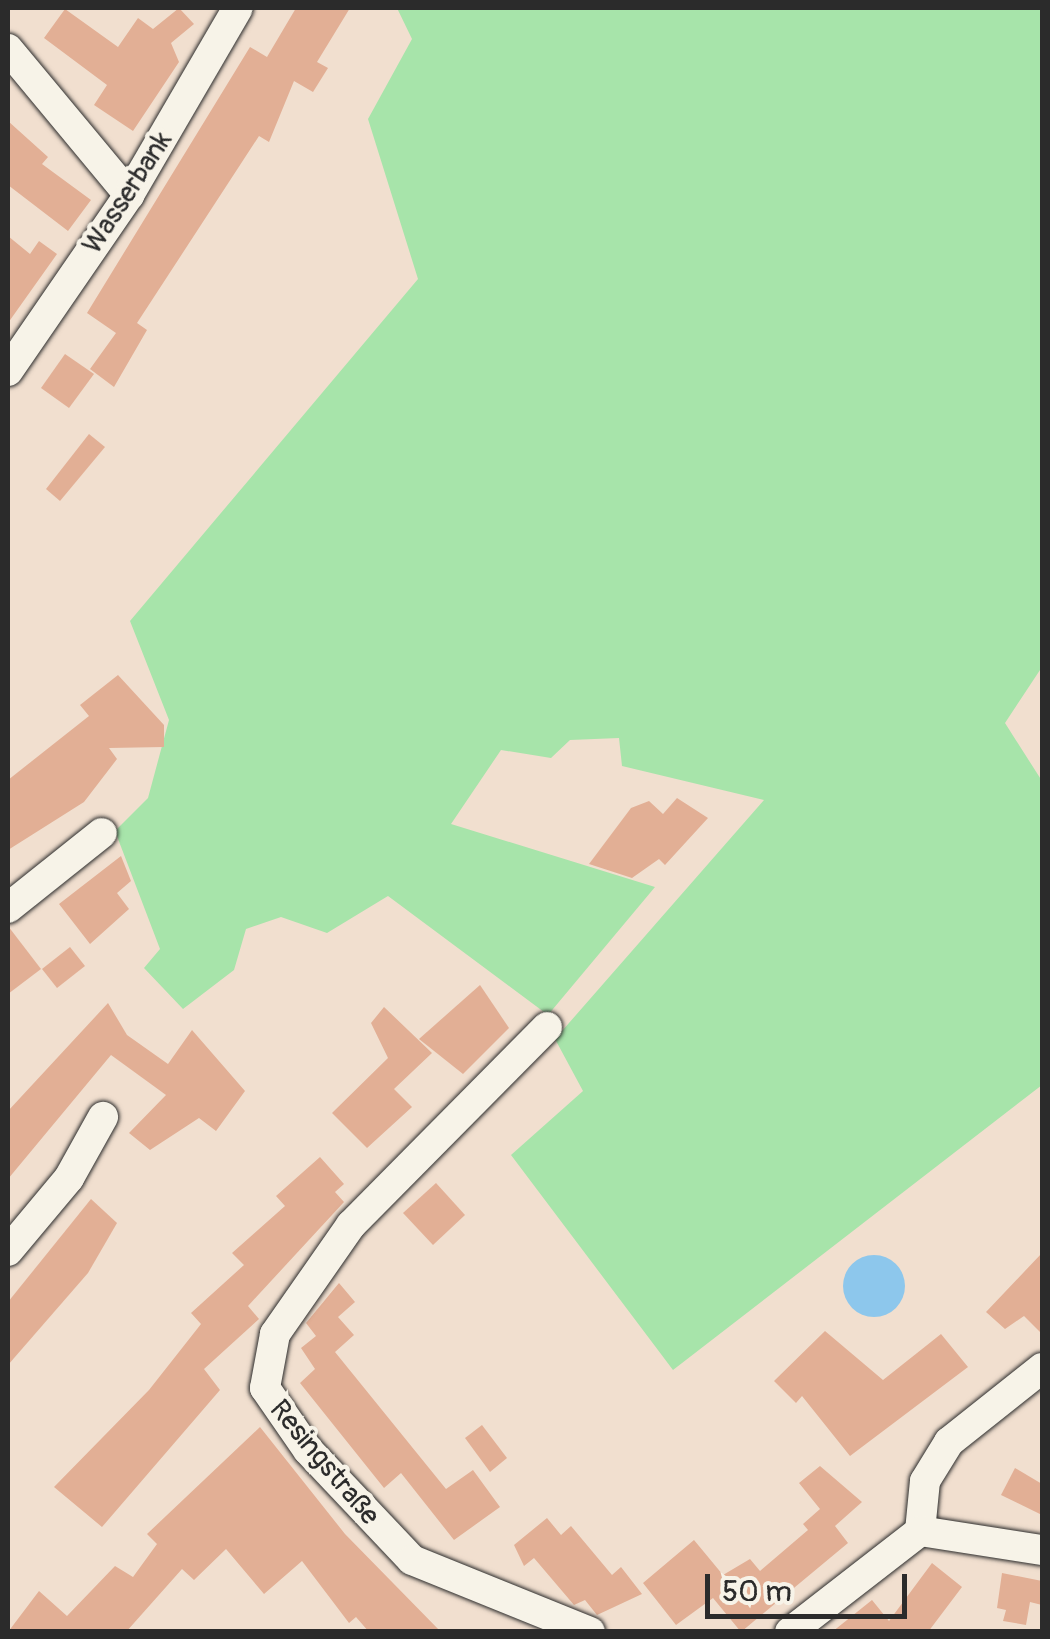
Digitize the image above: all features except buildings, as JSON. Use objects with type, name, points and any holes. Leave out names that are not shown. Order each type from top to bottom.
[{"type":"street","name":"Wasserbank","points":[[8,372],[129,194],[238,8]]},
{"type":"street","points":[[8,49],[129,194]]},
{"type":"street","points":[[8,908],[102,833]]},
{"type":"street","name":"Resingstraße","points":[[547,1028],[442,1125],[331,1250],[275,1334],[264,1388],[308,1450],[412,1560],[590,1632]]},
{"type":"street","points":[[8,1251],[70,1178],[103,1117]]},
{"type":"street","points":[[790,1632],[920,1531],[926,1481],[950,1442],[1042,1368]]},
{"type":"street","points":[[920,1531],[1042,1550]]},
{"type":"green space","points":[[397,8],[1042,8],[1042,667],[1005,723],[1042,781],[1042,1085],[673,1370],[511,1155],[583,1091],[555,1039],[764,800],[622,766],[619,738],[570,740],[551,758],[501,750],[451,824],[655,887],[548,1015],[388,896],[327,933],[281,917],[246,929],[234,970],[183,1009],[144,968],[160,949],[115,831],[148,798],[169,720],[130,621],[418,279],[368,119],[412,39]]},
{"type":"water","points":[[874,1255],[896,1264],[905,1286],[896,1308],[874,1317],[852,1308],[843,1286],[852,1264]]}]
